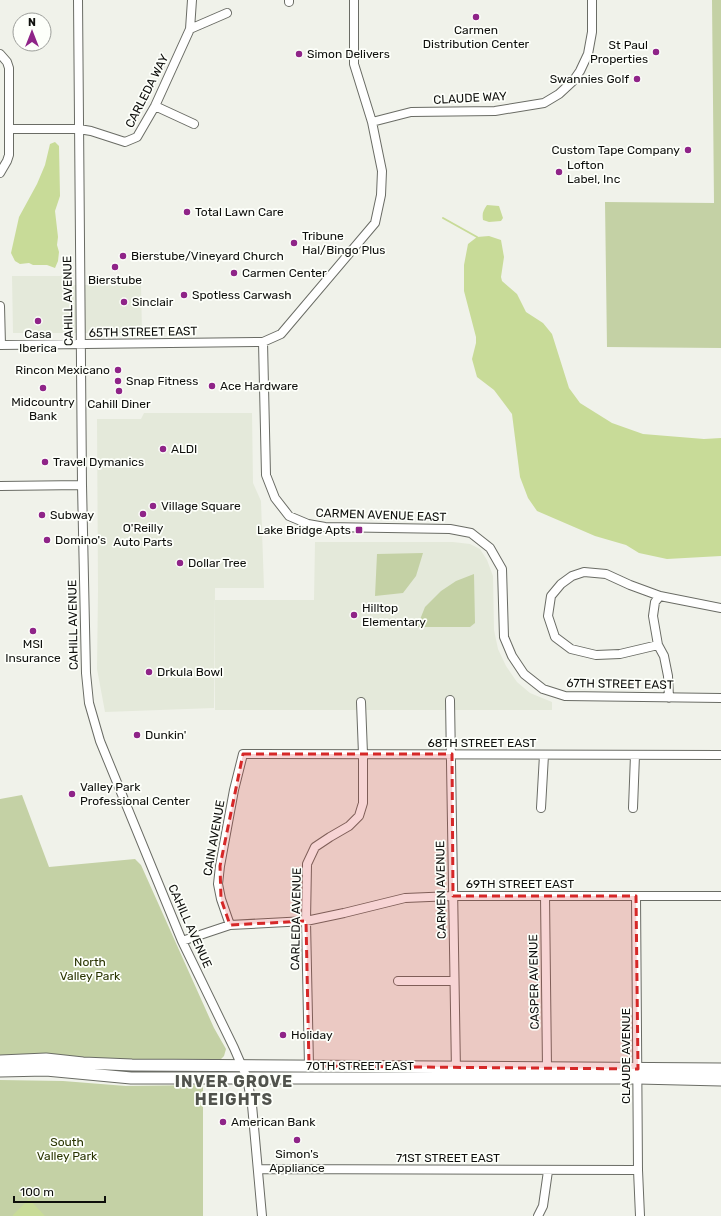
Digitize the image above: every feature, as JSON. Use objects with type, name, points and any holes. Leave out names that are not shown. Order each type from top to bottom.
[{"type":"main road","name":"70TH STREET EAST","points":[[0,1061],[46,1060],[132,1065],[309,1066],[456,1073],[547,1068],[721,1080]]},
{"type":"main road","name":"70TH STREET EAST","points":[[0,1071],[46,1070],[131,1078],[247,1078],[456,1073],[638,1074],[721,1069]]},
{"type":"street","name":"CAHILL AVENUE","points":[[78,0],[82,485],[86,673],[89,703],[100,741],[182,942],[234,1048],[247,1078],[252,1105],[262,1216]]},
{"type":"street","name":"CARLEDA WAY","points":[[10,129],[79,129],[91,131],[125,142],[137,137],[155,106],[190,29],[192,0]]},
{"type":"street","points":[[263,342],[281,334],[375,223],[381,195],[382,171],[372,122],[354,64],[354,0]]},
{"type":"street","name":"CLAUDE WAY","points":[[372,122],[410,112],[495,111],[544,102],[559,94],[573,81],[580,71],[588,54],[592,32],[592,0]]},
{"type":"street","points":[[190,29],[227,13]]},
{"type":"street","points":[[0,54],[7,62],[9,68],[10,129],[9,155],[0,173]]},
{"type":"street","points":[[155,106],[194,124]]},
{"type":"street","points":[[0,306],[0,345]]},
{"type":"street","name":"65TH STREET EAST","points":[[0,345],[263,342]]},
{"type":"street","name":"CARMEN AVENUE EAST","points":[[263,342],[266,475],[275,498],[289,516],[308,524],[325,527],[450,528],[471,533],[490,548],[502,570],[504,637],[512,656],[524,674]]},
{"type":"street","points":[[0,486],[82,485]]},
{"type":"street","points":[[658,645],[620,654],[596,654],[571,649],[555,637],[548,616],[551,596],[561,584],[572,576],[584,572],[606,574],[660,596],[721,608]]},
{"type":"street","points":[[660,596],[655,602],[653,616],[658,645],[664,656],[668,676],[669,698]]},
{"type":"street","name":"67TH STREET EAST","points":[[524,674],[543,689],[565,696],[721,698]]},
{"type":"street","name":"CARMEN AVENUE","points":[[450,700],[456,1073]]},
{"type":"street","name":"CARLEDA AVENUE","points":[[309,1066],[306,921],[308,864],[315,847],[349,826],[359,816],[363,803],[361,702]]},
{"type":"street","name":"68TH STREET EAST","points":[[243,754],[721,755]]},
{"type":"street","name":"CAIN AVENUE","points":[[230,925],[220,899],[218,884],[233,798],[243,754]]},
{"type":"street","points":[[541,808],[544,755]]},
{"type":"street","points":[[633,808],[635,755]]},
{"type":"street","name":"69TH STREET EAST","points":[[182,942],[230,925],[306,921],[405,898],[453,896],[721,896]]},
{"type":"street","name":"CASPER AVENUE","points":[[545,896],[547,1068]]},
{"type":"street","name":"CLAUDE AVENUE","points":[[636,896],[638,1170],[640,1216]]},
{"type":"street","points":[[398,982],[454,981]]},
{"type":"street","name":"71ST STREET EAST","points":[[258,1170],[638,1170]]},
{"type":"street","points":[[538,1216],[543,1206],[548,1171]]},
{"type":"highlighted area","points":[[243,754],[452,754],[453,896],[636,896],[638,1069],[309,1066],[306,921],[230,925],[221,899],[220,866]]},
{"type":"shaded area","points":[[55,142],[59,146],[60,196],[55,211],[58,237],[57,245],[59,252],[58,261],[55,268],[47,265],[33,265],[29,263],[20,264],[15,261],[11,253],[19,217],[37,184],[45,165],[50,144]]},
{"type":"shaded area","points":[[487,205],[499,206],[503,218],[501,221],[489,222],[483,220],[483,212]]},
{"type":"shaded area","points":[[489,236],[501,240],[504,257],[501,277],[502,281],[517,294],[526,312],[543,323],[552,334],[569,388],[580,403],[612,423],[643,434],[704,439],[721,438],[721,556],[667,559],[639,553],[626,545],[595,536],[537,511],[528,498],[520,477],[512,414],[494,390],[477,377],[472,359],[476,337],[464,291],[464,265],[468,244],[477,237]]},
{"type":"shaded area","points":[[12,276],[63,276],[64,285],[141,285],[142,333],[13,333]]},
{"type":"shaded area","points":[[144,413],[252,413],[253,483],[261,501],[264,588],[215,588],[214,708],[105,712],[97,669],[97,419],[141,419]]},
{"type":"shaded area","name":"Hilltop Elementary","points":[[315,542],[453,542],[470,544],[480,549],[487,560],[493,576],[494,630],[498,649],[506,666],[517,682],[530,693],[552,702],[552,710],[215,710],[215,600],[314,600]]},
{"type":"shaded area","points":[[29,1199],[45,1216],[13,1216],[13,1215]]},
{"type":"green space","points":[[712,0],[721,0],[721,348],[607,347],[605,202],[714,203]]},
{"type":"green space","points":[[423,553],[416,576],[403,593],[375,596],[377,554]]},
{"type":"green space","points":[[474,574],[475,623],[470,627],[417,627],[425,607],[441,591],[456,581]]},
{"type":"green space","name":"North Valley Park","points":[[22,795],[49,867],[135,859],[141,865],[214,1028],[226,1049],[224,1056],[219,1061],[117,1061],[0,1056],[0,799]]},
{"type":"green space","name":"South Valley Park","points":[[0,1080],[63,1081],[126,1086],[203,1085],[203,1216],[0,1216]]},
{"type":"waterway","points":[[443,218],[477,237]]},
{"type":"place","name":"Carmen Distribution Center","points":[[476,17]]},
{"type":"place","name":"St Paul Properties","points":[[656,52]]},
{"type":"place","name":"Simon Delivers","points":[[299,54]]},
{"type":"place","name":"Swannies Golf","points":[[637,79]]},
{"type":"place","name":"Custom Tape Company","points":[[688,150]]},
{"type":"place","name":"Lofton Label, Inc","points":[[559,172]]},
{"type":"place","name":"Total Lawn Care","points":[[187,212]]},
{"type":"place","name":"Tribune Hal/Bingo Plus","points":[[294,243]]},
{"type":"place","name":"Bierstube/Vineyard Church","points":[[123,256]]},
{"type":"place","name":"Bierstube","points":[[115,267]]},
{"type":"place","name":"Carmen Center","points":[[234,273]]},
{"type":"place","name":"Spotless Carwash","points":[[184,295]]},
{"type":"place","name":"Sinclair","points":[[124,302]]},
{"type":"place","name":"Casa Iberica","points":[[38,321]]},
{"type":"place","name":"Rincon Mexicano","points":[[118,370]]},
{"type":"place","name":"Snap Fitness","points":[[118,381]]},
{"type":"place","name":"Ace Hardware","points":[[212,386]]},
{"type":"place","name":"Midcountry Bank","points":[[43,388]]},
{"type":"place","name":"Cahill Diner","points":[[119,391]]},
{"type":"place","name":"ALDI","points":[[163,449]]},
{"type":"place","name":"Travel Dymanics","points":[[45,462]]},
{"type":"place","name":"Village Square","points":[[153,506]]},
{"type":"place","name":"O'Reilly Auto Parts","points":[[143,514]]},
{"type":"place","name":"Subway","points":[[42,515]]},
{"type":"place","name":"Lake Bridge Apts","points":[[359,530]]},
{"type":"place","name":"Domino's","points":[[47,540]]},
{"type":"place","name":"Dollar Tree","points":[[180,563]]},
{"type":"place","name":"Hilltop Elementary","points":[[354,615]]},
{"type":"place","name":"MSI Insurance","points":[[33,631]]},
{"type":"place","name":"Drkula Bowl","points":[[149,672]]},
{"type":"place","name":"Dunkin'","points":[[137,735]]},
{"type":"place","name":"Valley Park Professional Center","points":[[72,794]]},
{"type":"place","name":"Holiday","points":[[283,1035]]},
{"type":"place","name":"American Bank","points":[[223,1122]]},
{"type":"place","name":"Simon's Appliance","points":[[297,1140]]},
{"type":"district","name":"INVER GROVE HEIGHTS","points":[[234,1090]]}]
